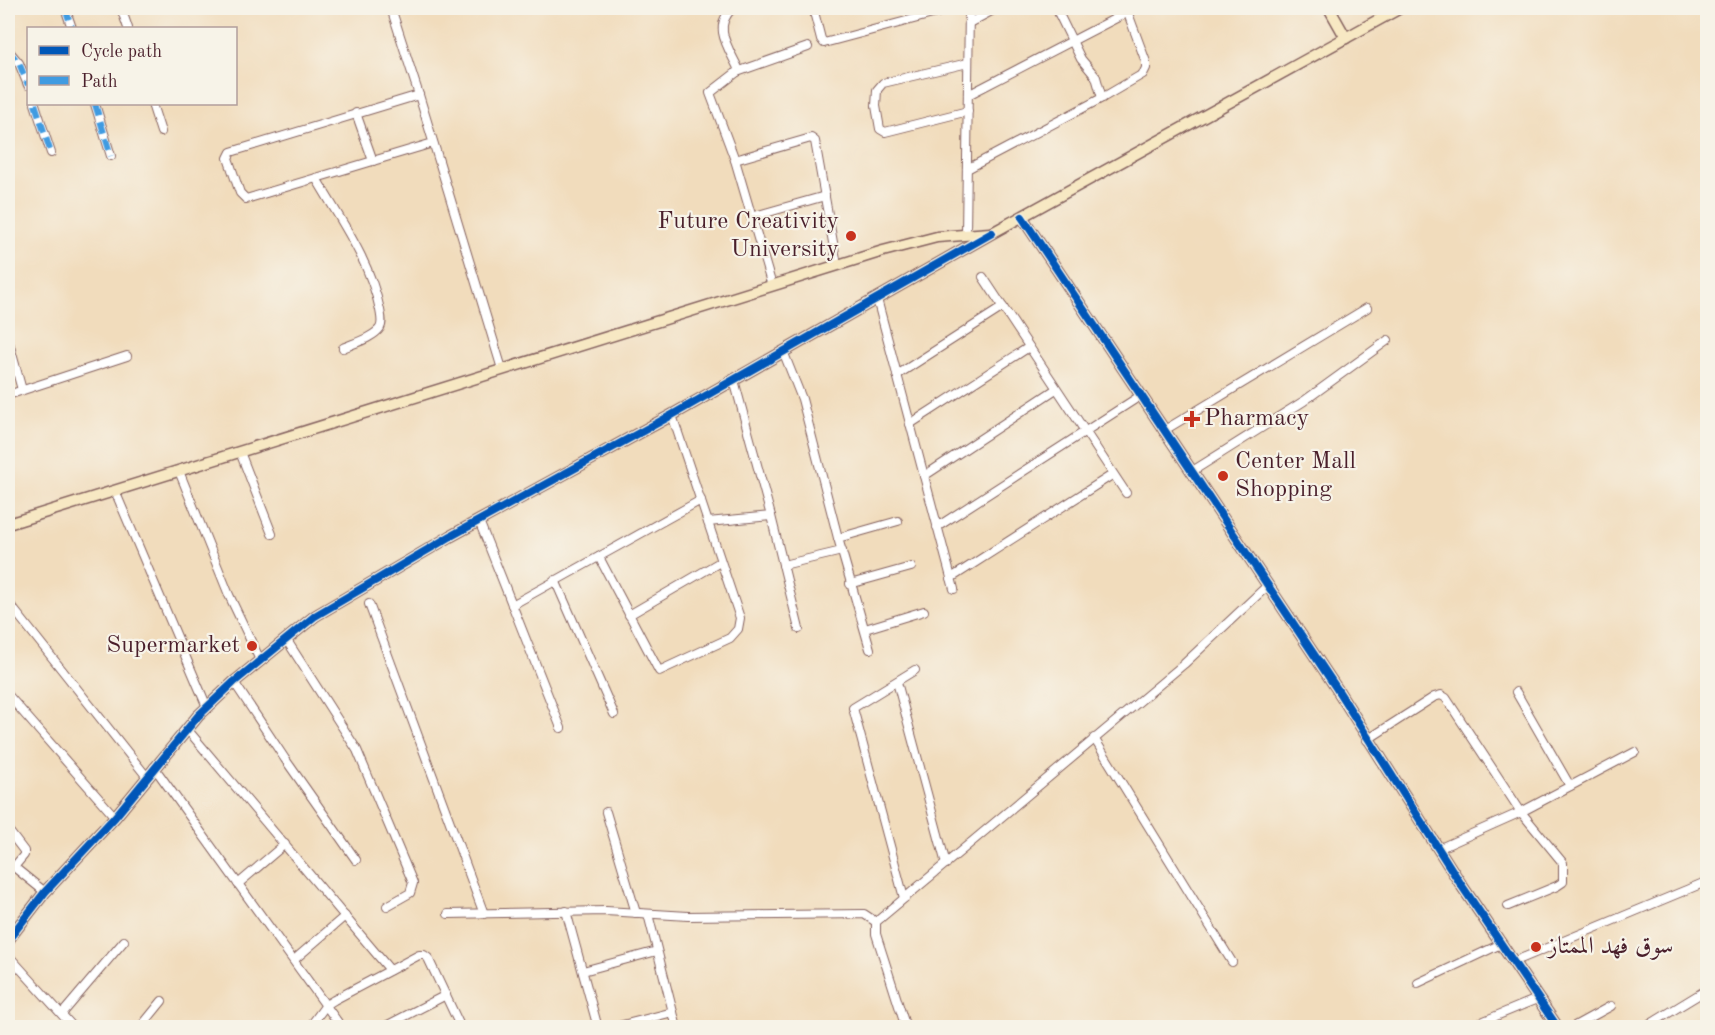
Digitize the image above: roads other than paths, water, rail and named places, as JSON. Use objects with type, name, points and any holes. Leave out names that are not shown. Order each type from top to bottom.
[{"type":"street","points":[[65,8],[72,27]]},
{"type":"street","points":[[121,8],[128,27]]},
{"type":"street","points":[[391,8],[502,369]]},
{"type":"street","points":[[733,8],[722,22],[725,39],[738,68],[737,72]]},
{"type":"street","points":[[813,8],[820,39],[824,43],[955,8]]},
{"type":"street","points":[[966,234],[969,8]]},
{"type":"street","points":[[969,23],[997,8]]},
{"type":"street","points":[[1056,8],[1081,59],[1096,77],[1102,98]]},
{"type":"street","points":[[1329,8],[1346,38]]},
{"type":"street","points":[[8,940],[45,892],[115,817],[154,767],[207,707],[234,681],[286,639],[340,600],[672,416],[992,233],[1400,8]]},
{"type":"street","points":[[967,169],[1140,76],[1146,68],[1146,62],[1127,10],[968,95]]},
{"type":"street","points":[[772,286],[735,160],[711,93],[737,72],[808,47]]},
{"type":"street","points":[[8,50],[19,63],[27,83]]},
{"type":"street","points":[[968,63],[883,83],[877,90],[876,106],[882,132],[968,111]]},
{"type":"street","points":[[418,95],[231,152],[228,155],[240,194],[246,199],[433,143]]},
{"type":"street","points":[[35,105],[51,153]]},
{"type":"street","points":[[95,105],[111,156]]},
{"type":"street","points":[[152,105],[161,132]]},
{"type":"street","points":[[356,113],[373,161]]},
{"type":"street","points":[[735,160],[813,138],[817,145],[837,266]]},
{"type":"street","points":[[316,178],[352,236],[368,269],[377,296],[382,323],[378,331],[343,348]]},
{"type":"street","points":[[751,217],[825,196]]},
{"type":"street","points":[[1022,217],[1558,1028]]},
{"type":"street","points":[[8,524],[918,241],[966,234],[992,233]]},
{"type":"street","points":[[983,277],[1126,493]]},
{"type":"street","points":[[877,299],[954,589]]},
{"type":"street","points":[[897,375],[1003,307]]},
{"type":"street","points":[[1164,431],[1196,409],[1234,390],[1366,308]]},
{"type":"street","points":[[8,339],[22,390]]},
{"type":"street","points":[[1191,472],[1304,401],[1388,340]]},
{"type":"street","points":[[910,424],[1029,347]]},
{"type":"street","points":[[783,351],[802,399],[850,584],[870,649]]},
{"type":"street","points":[[8,395],[127,356]]},
{"type":"street","points":[[734,380],[799,628]]},
{"type":"street","points":[[924,476],[1056,389]]},
{"type":"street","points":[[937,527],[1140,396]]},
{"type":"street","points":[[598,557],[659,671],[730,638],[738,629],[740,618],[672,416]]},
{"type":"street","points":[[240,452],[272,534]]},
{"type":"street","points":[[179,471],[229,595],[260,660]]},
{"type":"street","points":[[951,578],[1112,475]]},
{"type":"street","points":[[115,491],[207,707]]},
{"type":"street","points":[[512,605],[701,500]]},
{"type":"street","points":[[708,522],[771,516]]},
{"type":"street","points":[[479,521],[561,728]]},
{"type":"street","points":[[838,538],[898,521]]},
{"type":"street","points":[[783,565],[842,551]]},
{"type":"street","points":[[629,615],[720,562]]},
{"type":"street","points":[[850,584],[911,567]]},
{"type":"street","points":[[555,580],[614,714]]},
{"type":"street","points":[[906,1028],[876,934],[876,922],[1184,664],[1267,586]]},
{"type":"street","points":[[8,602],[147,777]]},
{"type":"street","points":[[369,604],[484,914]]},
{"type":"street","points":[[865,630],[924,611]]},
{"type":"street","points":[[286,639],[357,750],[413,884],[410,893],[387,906]]},
{"type":"street","points":[[904,898],[853,712],[855,706],[915,670]]},
{"type":"street","points":[[234,681],[356,860]]},
{"type":"street","points":[[897,682],[946,864]]},
{"type":"street","points":[[1516,692],[1570,786]]},
{"type":"street","points":[[8,695],[115,817]]},
{"type":"street","points":[[1367,740],[1434,697],[1441,695],[1446,698],[1521,812],[1563,863],[1563,882],[1537,896],[1508,906]]},
{"type":"street","points":[[187,729],[390,970]]},
{"type":"street","points":[[1094,738],[1232,962]]},
{"type":"street","points":[[1438,849],[1521,812],[1635,752]]},
{"type":"street","points":[[154,767],[342,1028]]},
{"type":"street","points":[[606,812],[636,913]]},
{"type":"street","points":[[8,830],[24,851],[24,855],[10,866],[45,892]]},
{"type":"street","points":[[238,885],[285,844]]},
{"type":"street","points":[[1513,962],[1707,882]]},
{"type":"street","points":[[566,911],[598,1028]]},
{"type":"street","points":[[448,914],[566,911],[740,916],[864,914],[876,922]]},
{"type":"street","points":[[648,914],[677,1028]]},
{"type":"street","points":[[294,960],[345,916]]},
{"type":"street","points":[[62,1014],[124,941]]},
{"type":"street","points":[[1418,982],[1502,944]]},
{"type":"street","points":[[583,971],[657,951]]},
{"type":"street","points":[[8,955],[74,1028]]},
{"type":"street","points":[[309,1028],[326,1005],[419,955],[428,958],[461,1028]]},
{"type":"street","points":[[1644,1028],[1707,989]]},
{"type":"street","points":[[382,1028],[446,995]]},
{"type":"street","points":[[1467,1028],[1537,999]]},
{"type":"street","points":[[140,1028],[162,1001]]},
{"type":"street","points":[[1571,1028],[1611,1006]]},
{"type":"street","points":[[611,1028],[673,1012]]},
{"type":"place","name":"Future Creativity University","points":[[851,236]]},
{"type":"place","name":"Pharmacy","points":[[1192,419]]},
{"type":"place","name":"Center Mall Shopping","points":[[1223,476]]},
{"type":"place","name":"Supermarket","points":[[252,646]]},
{"type":"place","name":"سوق فهد الممتاز","points":[[1536,947]]}]
